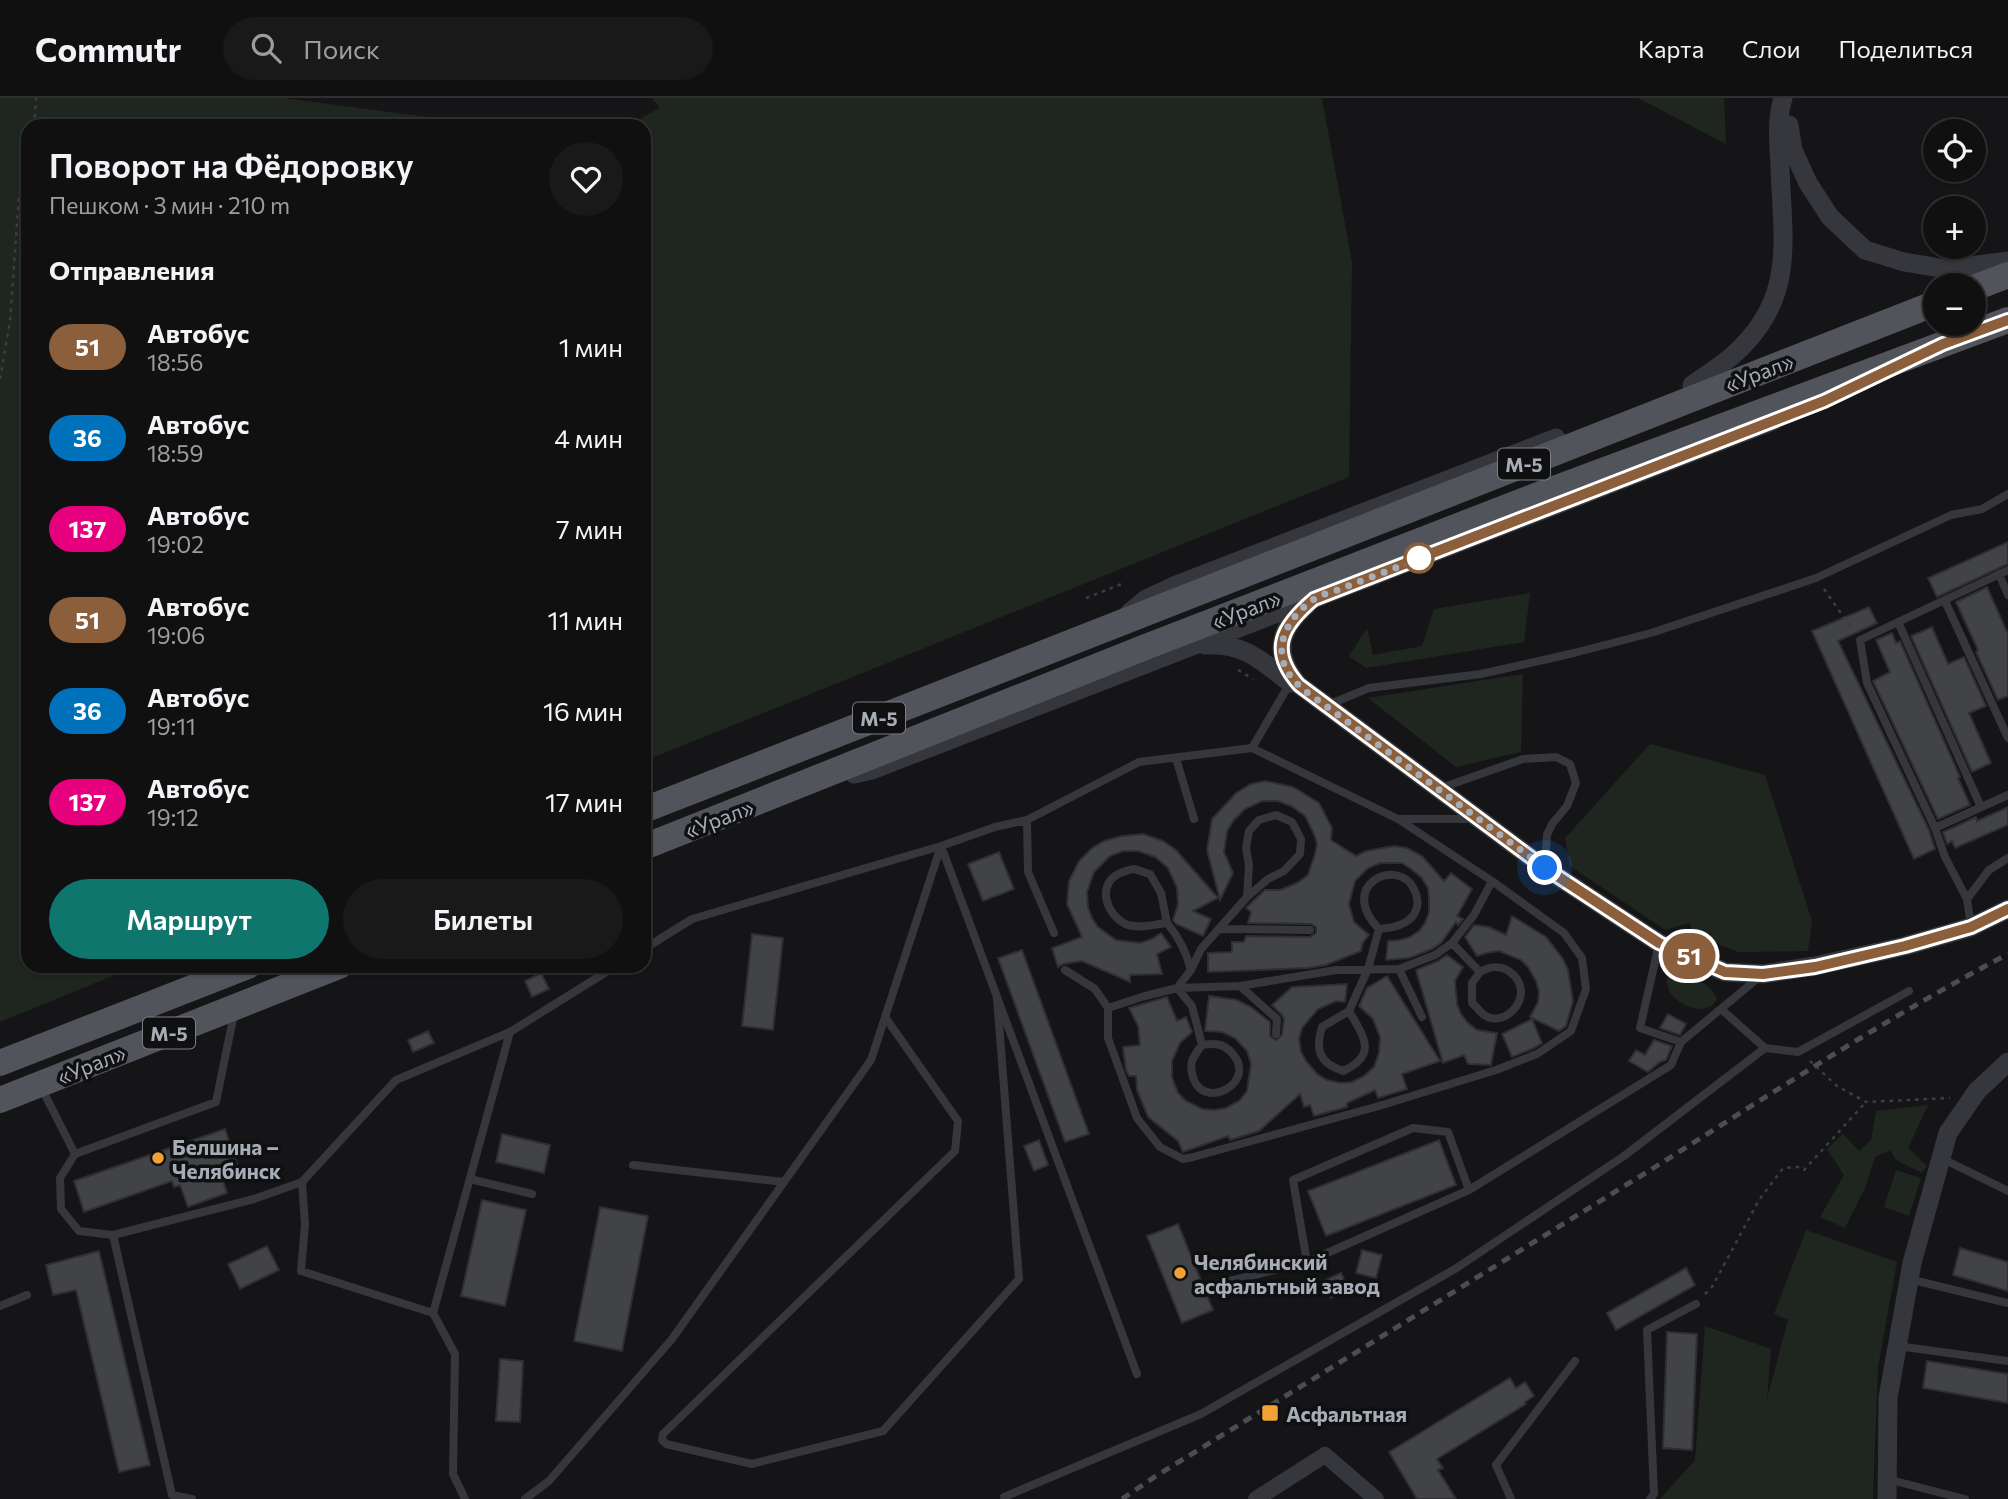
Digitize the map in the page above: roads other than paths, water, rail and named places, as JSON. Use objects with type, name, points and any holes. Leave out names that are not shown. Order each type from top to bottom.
[{"type":"main road","points":[[1986,283],[2008,275]]},
{"type":"main road","name":"«Урал»","points":[[651,807],[1923,308]]},
{"type":"main road","name":"«Урал»","points":[[651,844],[1143,648],[1559,487],[2008,320]]},
{"type":"main road","name":"«Урал»","points":[[0,1063],[229,973]]},
{"type":"main road","name":"«Урал»","points":[[0,1100],[321,973]]},
{"type":"street","points":[[1785,98],[1793,150],[1808,183],[1830,217],[1866,250],[1904,262],[1946,269],[2008,261]]},
{"type":"street","points":[[1692,385],[1731,357],[1771,309],[1781,274],[1783,231],[1779,131],[1780,107],[1785,98]]},
{"type":"street","points":[[1978,273],[2008,261]]},
{"type":"street","points":[[1114,626],[1146,599],[1176,585],[1923,295]]},
{"type":"street","points":[[791,790],[872,770],[1314,599],[1824,401],[1943,344]]},
{"type":"street","points":[[1314,599],[1289,623],[1283,636],[1284,664],[1299,685],[1545,868],[1659,943],[1725,972],[1763,974],[1815,967],[1905,946],[1971,927],[2008,909]]},
{"type":"street","points":[[1167,655],[1222,644],[1238,648],[1259,659],[1286,690],[1326,706]]},
{"type":"street","points":[[1887,1489],[1888,1398],[1912,1263],[1948,1133],[1977,1091],[2008,1062]]},
{"type":"street","points":[[1255,1499],[1325,1455],[1376,1499]]},
{"type":"lane","points":[[1326,706],[1369,688],[1481,674],[1651,633],[1816,578],[1951,515],[1982,509],[2008,494]]},
{"type":"lane","points":[[1971,927],[1967,899],[1945,857],[1935,828],[1867,683],[1860,640],[2008,570]]},
{"type":"lane","points":[[1999,574],[2008,595]]},
{"type":"lane","points":[[1945,601],[2008,738]]},
{"type":"lane","points":[[1898,622],[1981,807]]},
{"type":"lane","points":[[1252,748],[1286,690]]},
{"type":"lane","points":[[651,944],[692,919],[941,846],[995,827],[1027,820],[1139,762],[1252,748],[1398,819],[1492,881],[1564,933],[1582,958],[1586,989],[1571,1031],[1537,1054],[1496,1070],[1380,1106],[1183,1158],[1160,1147],[1137,1118],[1108,1038],[1108,1008],[1095,989],[1065,970]]},
{"type":"lane","points":[[1436,789],[1523,759],[1556,757],[1570,764],[1576,783],[1567,806],[1552,824],[1547,835],[1545,868]]},
{"type":"lane","points":[[1176,758],[1194,819]]},
{"type":"lane","points":[[1935,828],[2008,795]]},
{"type":"lane","points":[[1177,988],[1191,970],[1201,949],[1247,897],[1284,871],[1300,854],[1301,839],[1292,822],[1276,815],[1259,820],[1249,831],[1246,848],[1249,865],[1247,897]]},
{"type":"lane","points":[[1398,819],[1478,819]]},
{"type":"lane","points":[[1027,820],[1028,872],[1054,933]]},
{"type":"lane","points":[[941,846],[1137,1374]]},
{"type":"lane","points":[[525,1499],[549,1481],[672,1339],[870,1060],[941,846]]},
{"type":"lane","points":[[1967,899],[1989,870],[2008,858]]},
{"type":"lane","points":[[1167,923],[1129,926],[1114,916],[1107,901],[1106,887],[1114,875],[1133,869],[1150,874],[1161,893],[1167,923],[1178,936],[1191,970]]},
{"type":"lane","points":[[1386,874],[1401,876],[1413,886],[1417,898],[1416,912],[1407,922],[1395,928],[1379,929],[1370,920],[1363,905],[1365,893],[1373,881],[1386,874]]},
{"type":"lane","points":[[1108,1008],[1177,988],[1240,986],[1336,970],[1399,969],[1435,955],[1452,943],[1474,915],[1492,881]]},
{"type":"lane","points":[[1220,929],[1310,930]]},
{"type":"lane","points":[[1349,1011],[1363,1034],[1366,1050],[1358,1064],[1343,1071],[1331,1067],[1320,1055],[1317,1041],[1321,1027],[1349,1011],[1368,969],[1379,929]]},
{"type":"lane","points":[[1452,943],[1480,972]]},
{"type":"lane","points":[[1659,943],[1640,1028],[1681,1042]]},
{"type":"lane","points":[[1489,967],[1503,967],[1518,978],[1522,989],[1520,1002],[1507,1016],[1493,1018],[1484,1015],[1472,1003],[1472,983],[1480,972],[1489,967]]},
{"type":"lane","points":[[1399,969],[1422,1017]]},
{"type":"lane","points":[[236,1006],[216,1102],[75,1154],[60,1178],[61,1209],[79,1231],[113,1235],[254,1199],[302,1182],[396,1080],[510,1032],[605,973]]},
{"type":"lane","points":[[1213,1285],[1307,1262],[1469,1189],[1671,1065],[1681,1042],[1763,974]]},
{"type":"lane","points":[[1240,986],[1277,1019],[1276,1034]]},
{"type":"lane","points":[[1177,988],[1192,1006],[1202,1045]]},
{"type":"lane","points":[[1721,1009],[1765,1048],[1798,1052],[1909,991]]},
{"type":"lane","points":[[885,1017],[958,1121],[955,1151],[663,1434],[662,1440],[666,1444],[751,1464],[883,1431],[1019,1279],[997,998]]},
{"type":"lane","points":[[466,1499],[453,1474],[455,1354],[433,1313],[510,1032]]},
{"type":"lane","points":[[1216,1043],[1227,1048],[1236,1058],[1239,1068],[1237,1081],[1229,1088],[1214,1093],[1204,1092],[1196,1084],[1190,1071],[1191,1060],[1202,1045],[1216,1043]]},
{"type":"lane","points":[[1004,1497],[1200,1414],[1455,1269],[1625,1156],[1765,1048]]},
{"type":"lane","points":[[40,1084],[75,1154]]},
{"type":"lane","points":[[1307,1262],[1293,1180],[1413,1128],[1448,1132],[1469,1189]]},
{"type":"lane","points":[[1941,1158],[2008,1191]]},
{"type":"lane","points":[[633,1165],[784,1182]]},
{"type":"lane","points":[[470,1179],[532,1194]]},
{"type":"lane","points":[[302,1182],[305,1224],[301,1271],[433,1313]]},
{"type":"lane","points":[[113,1235],[172,1495],[192,1499]]},
{"type":"lane","points":[[1909,1279],[2008,1303]]},
{"type":"lane","points":[[0,1306],[27,1295]]},
{"type":"lane","points":[[1650,1499],[1654,1494],[1647,1330],[1696,1304]]},
{"type":"lane","points":[[1897,1346],[2008,1361]]},
{"type":"lane","points":[[1511,1499],[1496,1465],[1576,1361]]},
{"type":"lane","points":[[1887,1489],[1965,1499]]},
{"type":"railway","points":[[1122,1499],[1829,1057],[2008,954]]},
{"type":"place","name":"Белшина – Челябинск","points":[[158,1158]]},
{"type":"place","name":"Челябинский асфальтный завод","points":[[1180,1273]]},
{"type":"place","name":"Асфальтная","points":[[1270,1413]]}]
